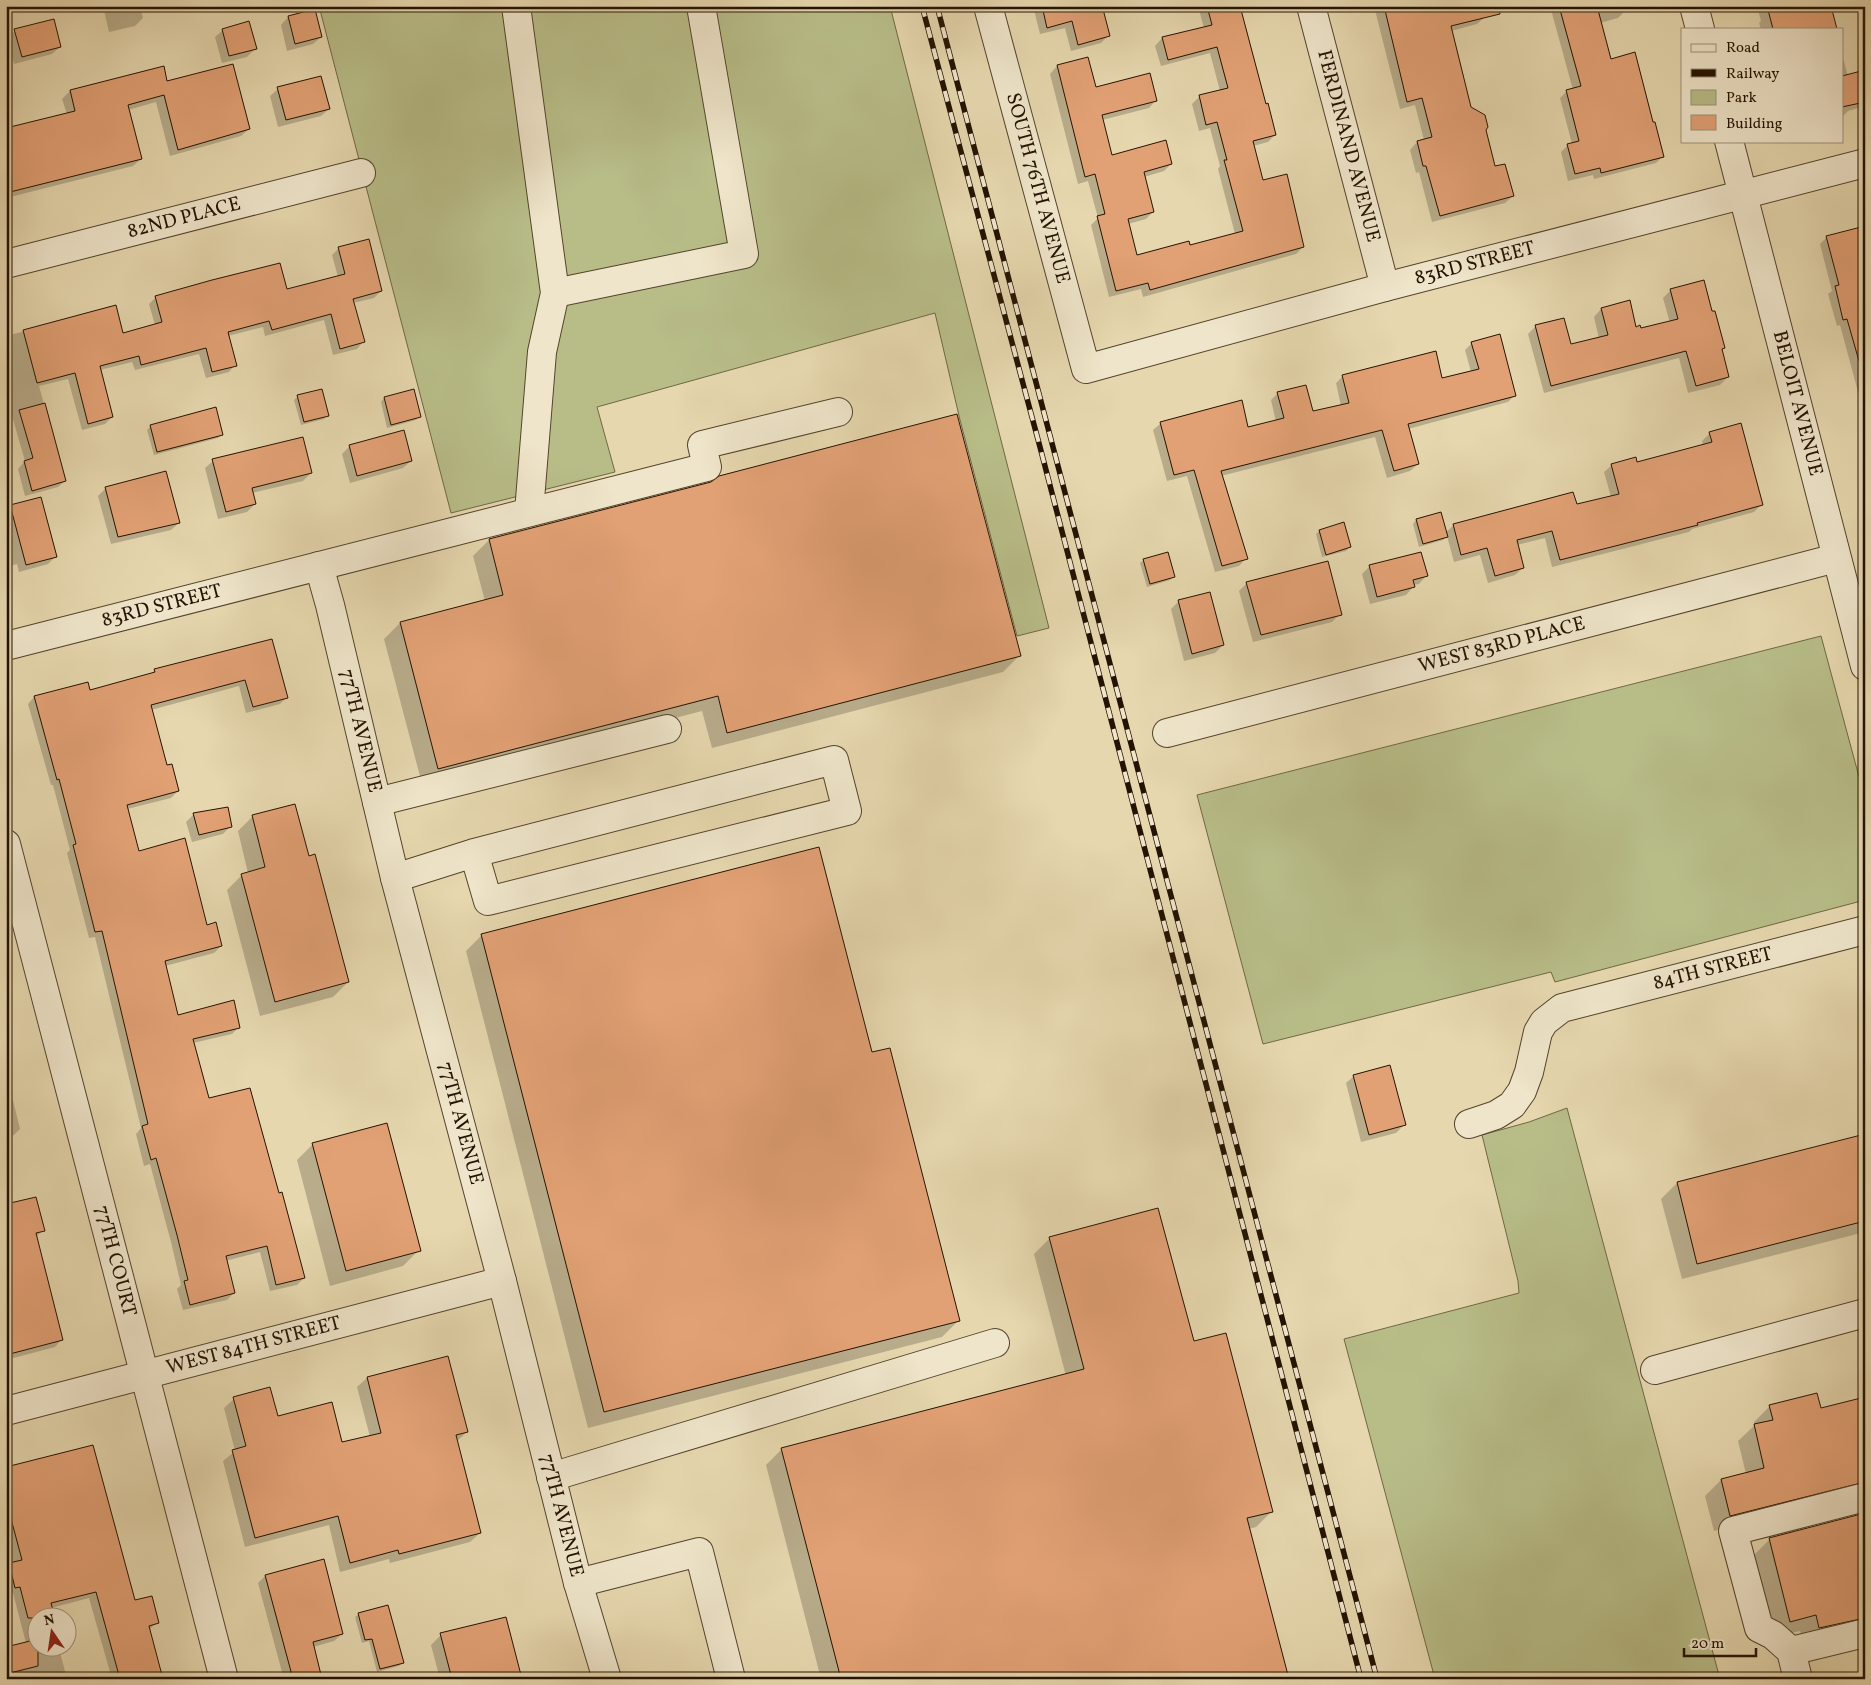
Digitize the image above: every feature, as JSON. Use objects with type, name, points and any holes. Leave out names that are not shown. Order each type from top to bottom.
[{"type":"street","points":[[516,6],[555,293],[542,352],[529,512]]},
{"type":"street","points":[[555,293],[744,254],[701,6]]},
{"type":"street","name":"SOUTH 76TH AVENUE","points":[[988,6],[1086,369]]},
{"type":"street","name":"FERDINAND AVENUE","points":[[1311,6],[1385,287]]},
{"type":"street","points":[[1694,6],[1700,28]]},
{"type":"street","name":"BELOIT AVENUE","points":[[1729,142],[1865,666]]},
{"type":"street","name":"83RD STREET","points":[[1086,369],[1385,287],[1865,163]]},
{"type":"street","name":"82ND PLACE","points":[[6,264],[361,173]]},
{"type":"street","name":"83RD STREET","points":[[6,646],[707,467],[702,445],[838,412]]},
{"type":"street","name":"WEST 83RD PLACE","points":[[1167,733],[1836,558]]},
{"type":"street","name":"77TH AVENUE","points":[[318,566],[330,605],[395,878],[502,1281],[578,1583],[607,1679]]},
{"type":"street","points":[[377,802],[666,729]]},
{"type":"street","points":[[395,878],[474,853],[834,760],[847,811],[488,901],[474,853]]},
{"type":"street","name":"77TH COURT","points":[[6,844],[224,1679]]},
{"type":"street","name":"84TH STREET","points":[[1469,1124],[1496,1115],[1512,1104],[1522,1091],[1527,1078],[1535,1051],[1538,1032],[1544,1022],[1562,1008],[1865,930]]},
{"type":"street","name":"WEST 84TH STREET","points":[[6,1411],[502,1281]]},
{"type":"street","points":[[1655,1370],[1865,1314]]},
{"type":"street","points":[[551,1477],[995,1343]]},
{"type":"street","points":[[1798,1679],[1791,1651],[1773,1635],[1759,1628],[1733,1531],[1865,1497]]},
{"type":"street","points":[[578,1583],[699,1552],[731,1679]]},
{"type":"street","points":[[1791,1651],[1865,1633]]},
{"type":"green space","points":[[319,6],[890,6],[1049,628],[1017,636],[960,420],[935,313],[597,407],[615,472],[451,513]]},
{"type":"green space","points":[[1821,636],[1865,799],[1865,900],[1555,982],[1551,972],[1263,1044],[1197,795]]},
{"type":"green space","points":[[1567,1108],[1720,1679],[1435,1679],[1344,1339],[1519,1293],[1518,1281],[1482,1135],[1529,1122]]},
{"type":"building","points":[[1042,6],[1104,6],[1110,36],[1078,45],[1072,21],[1047,28]]},
{"type":"building","points":[[1207,6],[1240,6],[1276,135],[1253,141],[1263,180],[1287,174],[1304,247],[1150,290],[1148,283],[1116,291],[1097,216],[1105,214],[1095,174],[1085,177],[1057,65],[1088,57],[1096,87],[1150,73],[1157,101],[1102,115],[1112,155],[1166,140],[1172,164],[1144,172],[1154,212],[1128,219],[1137,255],[1189,241],[1190,245],[1243,231],[1224,160],[1227,160],[1217,122],[1206,125],[1199,95],[1228,88],[1217,47],[1168,60],[1162,37],[1212,25]]},
{"type":"building","points":[[1384,6],[1499,6],[1500,14],[1451,26],[1471,107],[1485,115],[1488,127],[1486,130],[1495,166],[1505,164],[1514,196],[1440,216],[1426,166],[1423,166],[1417,141],[1432,137],[1422,98],[1407,102]]},
{"type":"building","points":[[1559,6],[1597,6],[1611,59],[1635,52],[1664,157],[1601,173],[1600,168],[1575,174],[1567,144],[1579,141],[1566,90],[1581,86]]},
{"type":"building","points":[[1767,6],[1831,6],[1837,28],[1773,28]]},
{"type":"building","points":[[315,9],[322,37],[295,44],[288,16]]},
{"type":"building","points":[[54,19],[61,47],[22,57],[14,29]]},
{"type":"building","points":[[249,21],[257,49],[229,56],[222,29]]},
{"type":"building","points":[[233,64],[250,129],[178,150],[164,95],[128,105],[142,159],[6,193],[6,128],[75,111],[70,90],[164,66],[167,81]]},
{"type":"building","points":[[1865,70],[1865,102],[1844,107],[1844,75]]},
{"type":"building","points":[[321,76],[330,109],[286,120],[277,87]]},
{"type":"building","points":[[1865,226],[1865,360],[1859,361],[1847,319],[1843,320],[1835,286],[1839,285],[1826,236]]},
{"type":"building","points":[[369,239],[382,291],[353,299],[365,342],[340,349],[331,314],[272,330],[269,321],[228,332],[237,366],[212,372],[206,348],[141,365],[139,356],[100,366],[113,417],[88,424],[75,373],[37,383],[23,330],[116,305],[123,333],[162,322],[155,296],[212,280],[280,263],[287,289],[345,274],[338,247]]},
{"type":"building","points":[[1704,280],[1712,311],[1715,311],[1725,348],[1722,349],[1729,377],[1696,386],[1686,351],[1551,386],[1535,325],[1564,318],[1571,344],[1608,335],[1601,308],[1630,300],[1636,327],[1640,325],[1641,328],[1678,319],[1670,289]]},
{"type":"building","points":[[1500,334],[1516,396],[1408,424],[1419,464],[1394,471],[1382,430],[1221,471],[1248,559],[1222,566],[1194,470],[1174,475],[1160,422],[1242,400],[1248,427],[1284,418],[1277,392],[1306,385],[1313,411],[1349,403],[1342,375],[1436,351],[1442,378],[1479,369],[1471,342]]},
{"type":"building","points":[[322,389],[329,416],[304,422],[297,395]]},
{"type":"building","points":[[414,389],[421,417],[391,425],[384,397]]},
{"type":"building","points":[[45,403],[66,481],[32,491],[24,461],[33,458],[19,410]]},
{"type":"building","points":[[216,407],[223,435],[157,452],[150,425]]},
{"type":"building","points":[[957,414],[1021,656],[727,733],[718,696],[438,769],[400,622],[503,595],[489,539],[711,482],[719,476]]},
{"type":"building","points":[[1741,423],[1763,505],[1697,523],[1698,525],[1560,560],[1552,531],[1517,540],[1524,568],[1495,576],[1487,548],[1461,555],[1453,524],[1573,492],[1577,504],[1619,494],[1611,464],[1636,457],[1637,462],[1712,442],[1709,432]]},
{"type":"building","points":[[404,430],[412,461],[357,476],[349,445]]},
{"type":"building","points":[[303,437],[312,473],[252,488],[256,504],[226,512],[212,459]]},
{"type":"building","points":[[166,471],[180,523],[118,537],[105,487]]},
{"type":"building","points":[[41,497],[57,557],[26,565],[10,505]]},
{"type":"building","points":[[1441,512],[1448,537],[1423,544],[1416,519]]},
{"type":"building","points":[[1344,522],[1351,547],[1326,555],[1319,530]]},
{"type":"building","points":[[1168,552],[1175,577],[1150,584],[1143,559]]},
{"type":"building","points":[[1421,552],[1428,576],[1413,580],[1415,587],[1377,597],[1369,565]]},
{"type":"building","points":[[1328,561],[1342,615],[1261,635],[1246,582]]},
{"type":"building","points":[[1210,592],[1224,645],[1192,654],[1178,600]]},
{"type":"building","points":[[272,639],[288,698],[253,707],[245,680],[151,705],[167,765],[172,764],[179,791],[127,805],[139,851],[185,838],[207,925],[216,922],[222,946],[165,961],[178,1015],[234,1000],[240,1028],[193,1039],[209,1098],[250,1088],[279,1193],[282,1192],[305,1278],[276,1285],[267,1246],[226,1256],[235,1293],[190,1305],[184,1281],[188,1280],[177,1235],[156,1158],[151,1160],[142,1126],[148,1124],[102,931],[95,932],[73,845],[76,844],[34,696],[88,682],[90,690],[155,672],[154,669]]},
{"type":"building","points":[[295,804],[309,856],[315,854],[349,982],[275,1002],[241,874],[265,867],[252,815]]},
{"type":"building","points":[[228,807],[232,827],[199,835],[193,813]]},
{"type":"building","points":[[819,847],[872,1052],[890,1048],[960,1321],[604,1412],[481,934]]},
{"type":"building","points":[[1390,1065],[1406,1125],[1369,1135],[1353,1075]]},
{"type":"building","points":[[387,1123],[421,1251],[346,1271],[312,1143]]},
{"type":"building","points":[[1865,1134],[1865,1221],[1697,1264],[1677,1182]]},
{"type":"building","points":[[36,1197],[45,1231],[36,1233],[63,1340],[6,1355],[6,1204]]},
{"type":"building","points":[[1158,1208],[1194,1341],[1226,1333],[1273,1512],[1247,1518],[1289,1679],[841,1679],[781,1448],[1084,1369],[1049,1237]]},
{"type":"building","points":[[448,1356],[468,1432],[456,1435],[481,1533],[399,1554],[398,1550],[350,1563],[338,1516],[255,1538],[232,1450],[246,1446],[233,1397],[270,1387],[278,1416],[332,1402],[342,1442],[381,1433],[367,1377]]},
{"type":"building","points":[[1817,1393],[1821,1408],[1865,1397],[1865,1482],[1730,1516],[1721,1479],[1764,1468],[1754,1424],[1773,1420],[1769,1405]]},
{"type":"building","points":[[93,1445],[135,1600],[152,1596],[159,1623],[149,1626],[163,1679],[120,1679],[96,1592],[51,1603],[52,1608],[28,1608],[28,1618],[20,1587],[15,1588],[9,1563],[22,1560],[6,1500],[6,1467]]},
{"type":"building","points":[[1865,1513],[1865,1618],[1819,1628],[1816,1615],[1790,1622],[1769,1538]]},
{"type":"building","points":[[324,1559],[343,1634],[313,1642],[322,1679],[293,1679],[265,1575]]},
{"type":"building","points":[[388,1605],[404,1663],[380,1669],[372,1639],[365,1640],[358,1613]]},
{"type":"building","points":[[506,1617],[522,1679],[452,1679],[440,1633]]},
{"type":"building","points":[[28,1642],[28,1658],[38,1658],[38,1666],[6,1674],[6,1647]]},
{"type":"railway","points":[[922,6],[1040,447],[1361,1679]]},
{"type":"railway","points":[[937,6],[1377,1679]]}]
